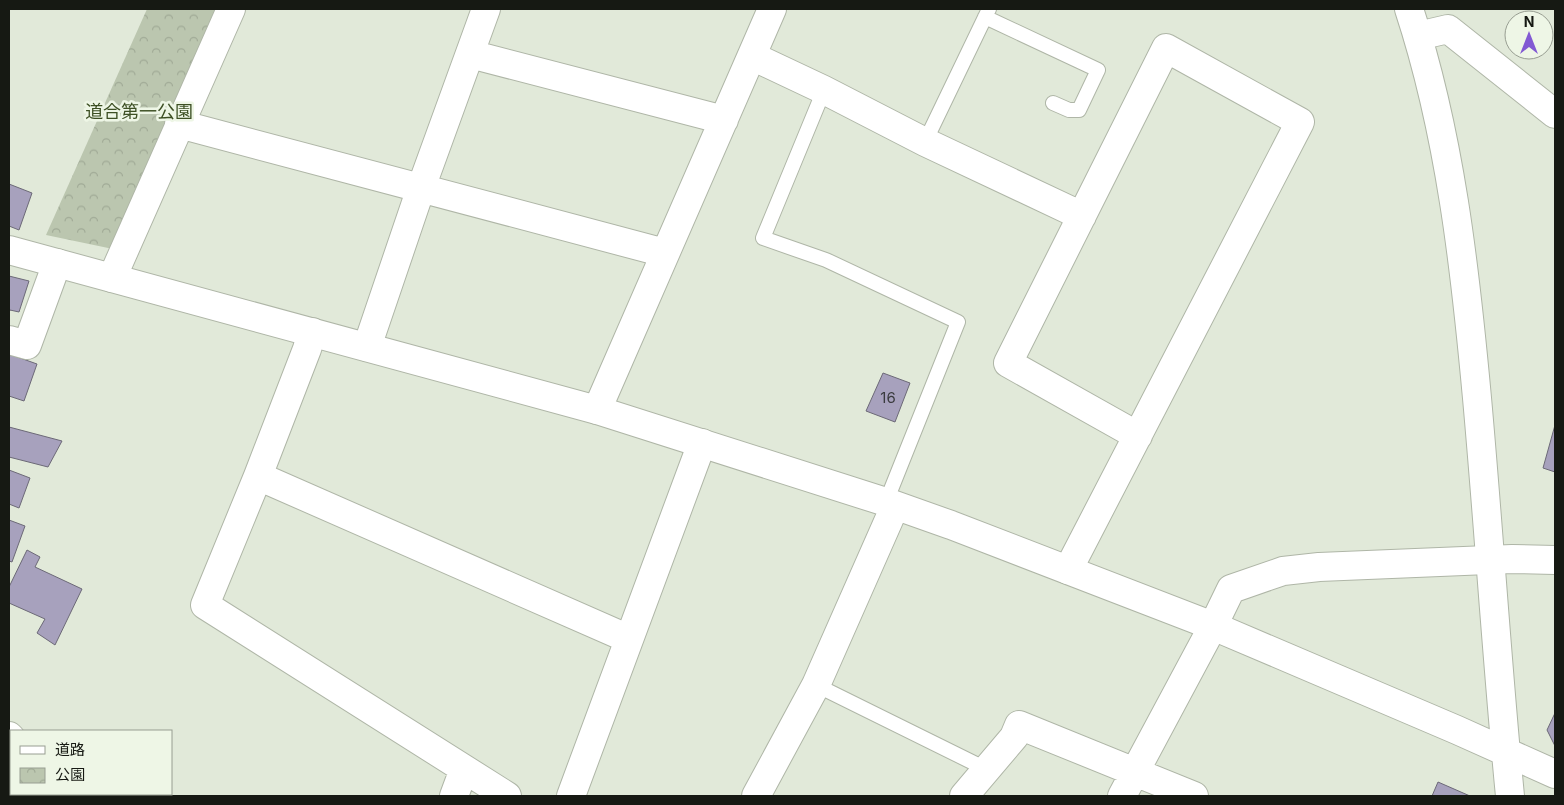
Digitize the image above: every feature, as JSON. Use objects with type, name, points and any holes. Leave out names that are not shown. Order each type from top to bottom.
[{"type":"street","points":[[112,278],[231,9]]},
{"type":"street","points":[[367,347],[421,188],[486,9]]},
{"type":"street","points":[[597,410],[772,9]]},
{"type":"street","points":[[1408,9],[1418,36],[1442,139],[1463,265],[1491,560],[1510,796]]},
{"type":"street","points":[[1418,36],[1448,29],[1555,114]]},
{"type":"street","points":[[1068,570],[1138,436],[1300,122],[1166,48],[1008,363],[1138,436]]},
{"type":"street","points":[[470,54],[724,120]]},
{"type":"street","points":[[752,56],[824,90],[925,142],[1082,216]]},
{"type":"street","points":[[179,124],[665,254]]},
{"type":"street","points":[[9,250],[597,410],[891,504],[1214,626],[1506,751],[1555,774]]},
{"type":"street","points":[[9,340],[27,345],[56,263]]},
{"type":"street","points":[[312,332],[258,476],[205,605],[508,796]]},
{"type":"street","points":[[571,796],[702,443]]},
{"type":"street","points":[[258,476],[628,639]]},
{"type":"street","points":[[756,796],[816,685],[891,504]]},
{"type":"street","points":[[1122,796],[1214,626],[1231,589],[1283,571],[1319,566],[1491,560],[1555,560]]},
{"type":"street","points":[[964,796],[1014,737],[1019,725],[1194,796]]},
{"type":"street","points":[[454,796],[464,769]]},
{"type":"lane","points":[[925,142],[987,13],[1098,70],[1079,110],[1069,110],[1053,103]]},
{"type":"lane","points":[[824,90],[763,238],[826,260],[958,322],[891,504]]},
{"type":"lane","points":[[816,685],[986,769]]},
{"type":"green space","name":"道合第一公園","points":[[147,9],[219,9],[113,249],[46,235]]},
{"type":"building","points":[[9,184],[32,193],[19,230],[9,226]]},
{"type":"building","points":[[9,276],[29,281],[19,312],[10,310],[9,313]]},
{"type":"building","points":[[9,354],[37,364],[24,401],[9,396]]},
{"type":"building","points":[[883,373],[910,383],[895,422],[866,411]]},
{"type":"building","points":[[1555,425],[1555,472],[1543,468]]},
{"type":"building","points":[[9,427],[62,441],[48,467],[9,457]]},
{"type":"building","points":[[9,470],[30,478],[19,508],[9,504]]},
{"type":"building","points":[[9,520],[25,526],[12,562],[9,561]]},
{"type":"building","points":[[27,550],[40,557],[35,567],[82,589],[55,645],[37,633],[45,619],[9,603],[9,587]]},
{"type":"building","points":[[1555,713],[1555,746],[1547,730]]},
{"type":"building","points":[[1438,782],[1470,796],[1432,796]]}]
